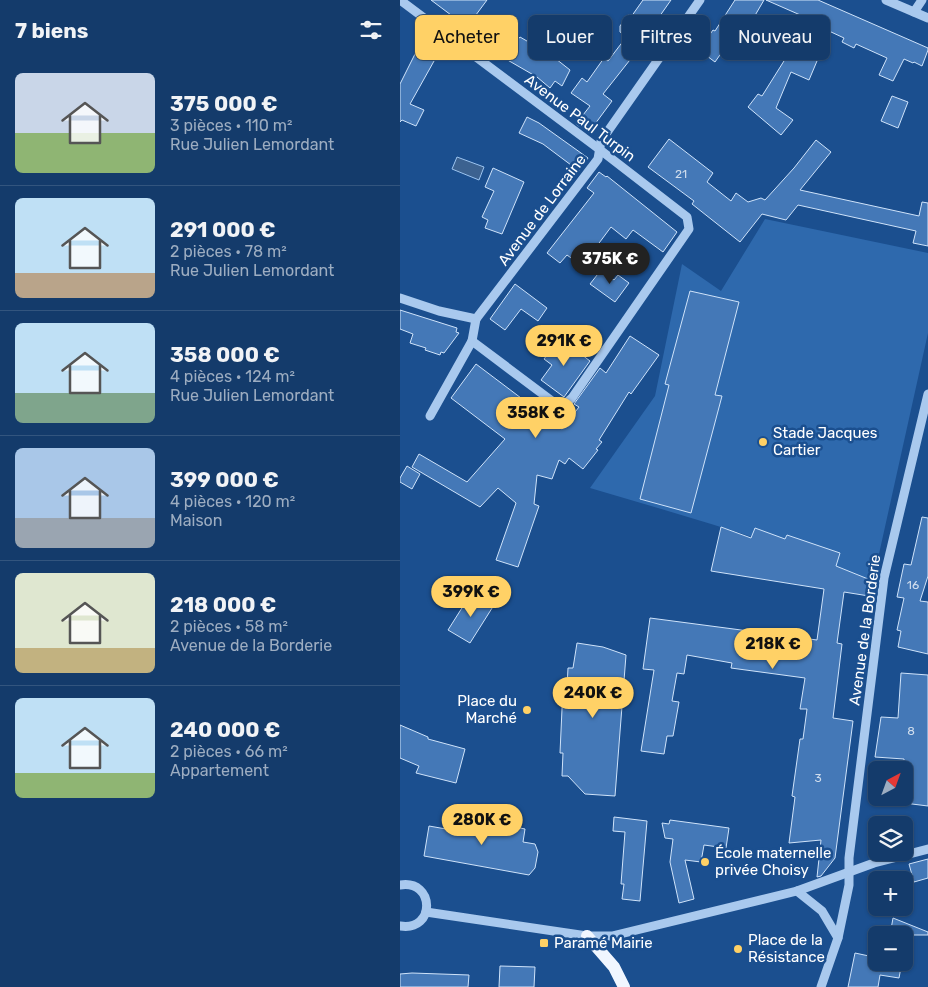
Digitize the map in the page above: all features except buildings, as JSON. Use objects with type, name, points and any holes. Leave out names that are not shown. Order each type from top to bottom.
[{"type":"main road","points":[[587,936],[614,967],[624,987]]},
{"type":"street","name":"Avenue Paul Turpin","points":[[400,0],[687,217],[689,229],[572,398],[564,405],[556,404],[472,342]]},
{"type":"street","name":"Avenue de Lorraine","points":[[476,319],[598,159],[601,141],[700,0]]},
{"type":"street","points":[[886,0],[928,18]]},
{"type":"street","points":[[914,12],[922,0]]},
{"type":"street","points":[[400,298],[439,311],[476,319],[472,342],[430,416]]},
{"type":"street","name":"Avenue de la Borderie","points":[[821,987],[838,938],[849,885],[850,848],[884,578],[928,394]]},
{"type":"street","points":[[426,912],[587,936],[612,936],[797,891],[874,863],[928,849]]},
{"type":"street","points":[[400,926],[413,926],[419,922],[426,912],[427,904],[426,897],[422,891],[409,884],[401,883]]},
{"type":"street","points":[[797,891],[822,911],[838,938]]},
{"type":"shaded area","points":[[457,157],[484,167],[479,180],[452,169]]},
{"type":"shaded area","name":"Stade Jacques Cartier","points":[[765,219],[928,253],[928,333],[873,581],[768,542],[590,488],[655,396],[682,264],[721,291]]},
{"type":"place","name":"Stade Jacques Cartier","points":[[763,442]]},
{"type":"place","name":"Place du Marché","points":[[527,710]]},
{"type":"place","name":"École maternelle privée Choisy","points":[[705,862]]},
{"type":"place","name":"Paramé Mairie","points":[[544,943]]},
{"type":"place","name":"Place de la Résistance","points":[[738,949]]}]
